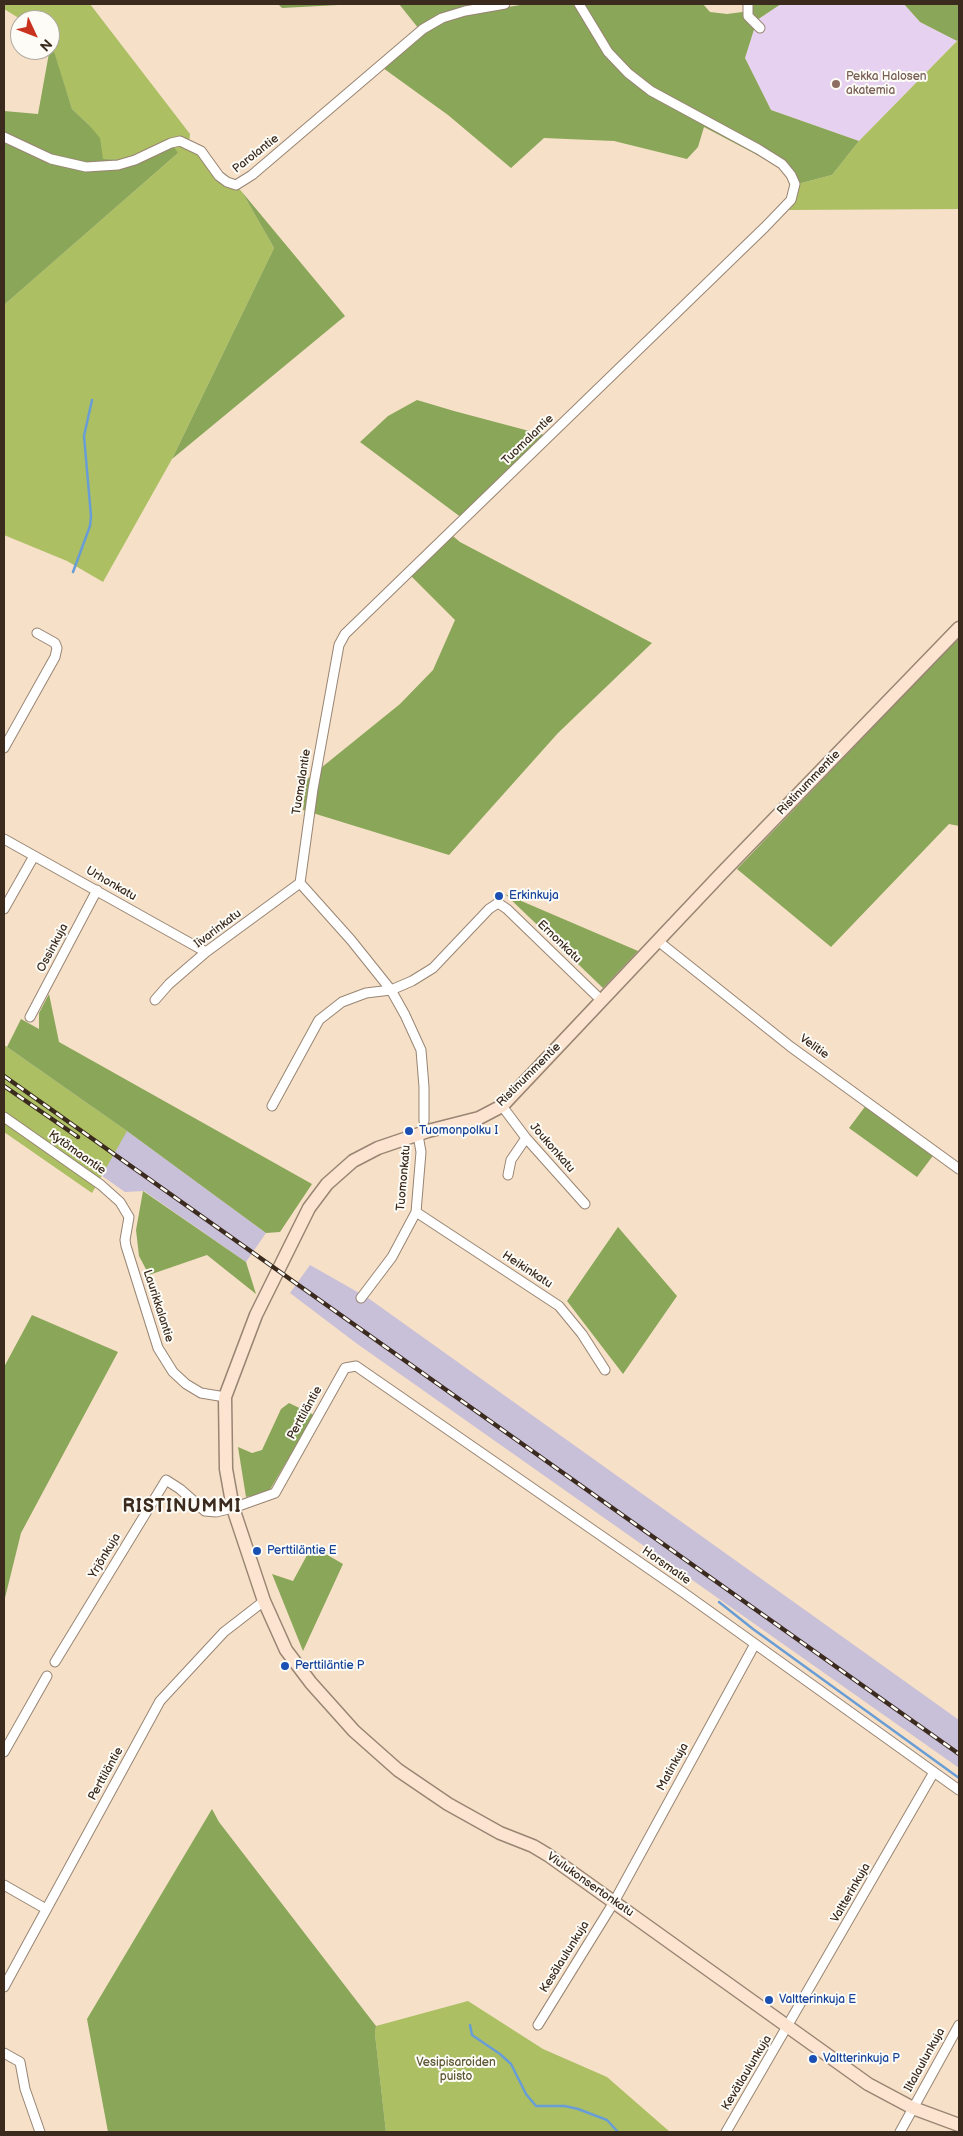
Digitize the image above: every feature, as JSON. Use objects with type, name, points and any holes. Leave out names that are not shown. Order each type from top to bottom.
[{"type":"street","name":"Parolantie","points":[[4,137],[52,159],[86,167],[118,165],[180,141],[201,151],[219,176],[227,182],[236,185],[252,175],[423,29],[442,18],[465,11],[505,4]]},
{"type":"street","name":"Tuomalantie","points":[[300,883],[313,789],[339,645],[345,634],[791,200],[795,184],[791,175],[782,164],[651,91],[608,52],[580,4]]},
{"type":"street","points":[[748,4],[748,16],[760,28]]},
{"type":"street","name":"Ristinummentie","points":[[264,1601],[232,1508],[226,1469],[225,1397],[256,1315],[309,1208],[327,1184],[353,1161],[378,1148],[479,1118],[502,1106],[601,1000],[959,628]]},
{"type":"street","points":[[4,748],[54,657],[57,648],[55,643],[37,634]]},
{"type":"street","name":"Urhonkatu","points":[[4,839],[206,952]]},
{"type":"street","points":[[4,909],[34,856]]},
{"type":"street","name":"Iivarinkatu","points":[[155,1000],[169,984],[206,952],[300,883]]},
{"type":"street","points":[[300,883],[351,940],[391,990],[421,1050],[424,1121]]},
{"type":"street","name":"Ossinkuja","points":[[30,1017],[97,890]]},
{"type":"street","name":"Ernonkatu","points":[[391,990],[412,981],[433,968],[498,903],[508,908],[601,1000]]},
{"type":"street","name":"Velitie","points":[[658,941],[791,1047],[959,1169]]},
{"type":"street","points":[[272,1106],[319,1020],[342,1002],[366,993],[391,990]]},
{"type":"street","name":"Joukonkatu","points":[[502,1106],[526,1138],[585,1204]]},
{"type":"street","name":"Kytömaantie","points":[[4,1116],[101,1185],[120,1202],[130,1217]]},
{"type":"street","name":"Tuomonkatu","points":[[361,1298],[392,1257],[416,1212],[421,1152],[418,1135]]},
{"type":"street","points":[[508,1175],[511,1160],[526,1138]]},
{"type":"street","name":"Heikinkatu","points":[[416,1212],[559,1306],[582,1334],[605,1370]]},
{"type":"street","name":"Laurikkalantie","points":[[130,1217],[125,1240],[126,1246],[158,1348],[173,1372],[186,1384],[201,1392],[225,1397]]},
{"type":"street","name":"Perttiläntie","points":[[232,1508],[275,1493],[345,1368],[356,1366]]},
{"type":"street","name":"Horsmatie","points":[[356,1366],[755,1644],[959,1790]]},
{"type":"street","name":"Yrjönkuja","points":[[56,1662],[166,1480],[180,1489],[205,1511],[216,1512],[232,1508]]},
{"type":"street","name":"Perttiläntie","points":[[4,1987],[160,1701],[224,1632],[264,1601]]},
{"type":"street","name":"Viulukonsertonkatu","points":[[264,1601],[286,1650],[311,1683],[354,1731],[398,1770],[448,1804],[500,1833],[548,1854],[868,2084],[913,2108],[959,2125]]},
{"type":"street","name":"Matinkuja","points":[[614,1902],[755,1644]]},
{"type":"street","points":[[4,1752],[47,1676]]},
{"type":"street","name":"Valtterinkuja","points":[[789,2026],[934,1772]]},
{"type":"street","points":[[4,1885],[46,1909]]},
{"type":"street","name":"Kesälaulunkuja","points":[[538,2025],[614,1902]]},
{"type":"street","name":"Iltalaulunkuja","points":[[900,2132],[959,2025]]},
{"type":"street","name":"Kevätlaulunkuja","points":[[726,2132],[789,2026]]},
{"type":"street","points":[[4,2053],[20,2062],[25,2089],[40,2132]]},
{"type":"shaded area","name":"Pekka Halosen akatemia","points":[[781,4],[904,4],[920,22],[957,41],[859,141],[771,110],[745,58],[757,20]]},
{"type":"shaded area","points":[[4,1045],[127,1131],[266,1233],[246,1262],[144,1191],[125,1192],[4,1107]]},
{"type":"shaded area","points":[[310,1265],[368,1298],[959,1720],[959,1768],[356,1343],[290,1293]]},
{"type":"green space","points":[[4,4],[90,4],[190,134],[189,145],[211,167],[236,185],[242,192],[274,248],[172,459],[103,582],[67,561],[4,535],[4,305],[178,153],[135,160],[102,159],[88,124],[72,109],[56,60],[60,60],[60,10],[10,10],[10,13],[4,9]]},
{"type":"green space","points":[[278,4],[357,4],[282,8]]},
{"type":"green space","points":[[399,4],[470,4],[472,13],[526,4],[703,4],[710,12],[727,14],[750,11],[750,4],[781,4],[757,20],[745,58],[771,110],[859,141],[832,175],[790,186],[787,176],[780,167],[704,127],[698,147],[687,159],[614,141],[544,138],[511,168],[448,115],[383,68],[423,34]]},
{"type":"green space","points":[[904,4],[959,4],[959,39],[957,41],[920,22]]},
{"type":"green space","points":[[959,39],[959,209],[789,210],[787,197],[790,186],[832,175],[859,141]]},
{"type":"green space","points":[[48,60],[57,60],[72,109],[100,138],[103,159],[135,160],[171,143],[178,153],[4,305],[4,111],[38,114]]},
{"type":"green space","points":[[242,192],[345,316],[172,459],[274,248]]},
{"type":"green space","points":[[417,400],[548,436],[462,518],[360,442],[388,416]]},
{"type":"green space","points":[[448,532],[460,542],[652,643],[558,733],[449,855],[303,810],[306,780],[400,704],[433,670],[455,620],[406,571]]},
{"type":"green space","points":[[959,637],[959,826],[949,824],[831,947],[737,869]]},
{"type":"green space","points":[[505,894],[638,951],[603,988]]},
{"type":"green space","points":[[49,994],[59,1042],[312,1184],[280,1232],[266,1233],[127,1131],[7,1047],[21,1019],[39,1029],[39,1013]]},
{"type":"green space","points":[[4,1045],[127,1131],[92,1193],[4,1132]]},
{"type":"green space","points":[[867,1104],[935,1153],[917,1177],[849,1128]]},
{"type":"green space","points":[[143,1191],[246,1262],[256,1294],[207,1255],[149,1275],[139,1256],[136,1230]]},
{"type":"green space","points":[[618,1227],[677,1296],[623,1374],[567,1301]]},
{"type":"green space","points":[[32,1315],[118,1352],[21,1533],[4,1602],[4,1367]]},
{"type":"green space","points":[[289,1403],[314,1415],[268,1493],[246,1497],[238,1447],[252,1453],[262,1450],[281,1409]]},
{"type":"green space","points":[[312,1546],[343,1564],[303,1651],[272,1574],[293,1581]]},
{"type":"green space","points":[[212,1809],[219,1822],[376,2026],[375,2034],[386,2132],[108,2132],[87,2019]]},
{"type":"green space","name":"Vesipisaroiden puisto","points":[[468,2001],[543,2049],[607,2077],[670,2132],[386,2132],[375,2034],[376,2026]]},
{"type":"waterway","points":[[73,572],[90,526],[91,516],[84,436],[92,400]]},
{"type":"waterway","points":[[719,1602],[753,1629],[959,1778]]},
{"type":"waterway","points":[[470,2025],[472,2035],[511,2064],[526,2094],[536,2106],[565,2106],[578,2109],[607,2120],[618,2132]]},
{"type":"railway","points":[[4,1076],[959,1754]]},
{"type":"railway","points":[[4,1086],[78,1137]]},
{"type":"place","name":"Pekka Halosen akatemia","points":[[836,84]]},
{"type":"place","name":"Erkinkuja","points":[[499,896]]},
{"type":"place","name":"Tuomonpolku I","points":[[409,1131]]},
{"type":"place","name":"Perttiläntie E","points":[[257,1551]]},
{"type":"place","name":"Perttiläntie P","points":[[285,1666]]},
{"type":"place","name":"Valtterinkuja E","points":[[769,2000]]},
{"type":"place","name":"Valtterinkuja P","points":[[813,2059]]},
{"type":"district","name":"RISTINUMMI","points":[[182,1507]]}]
